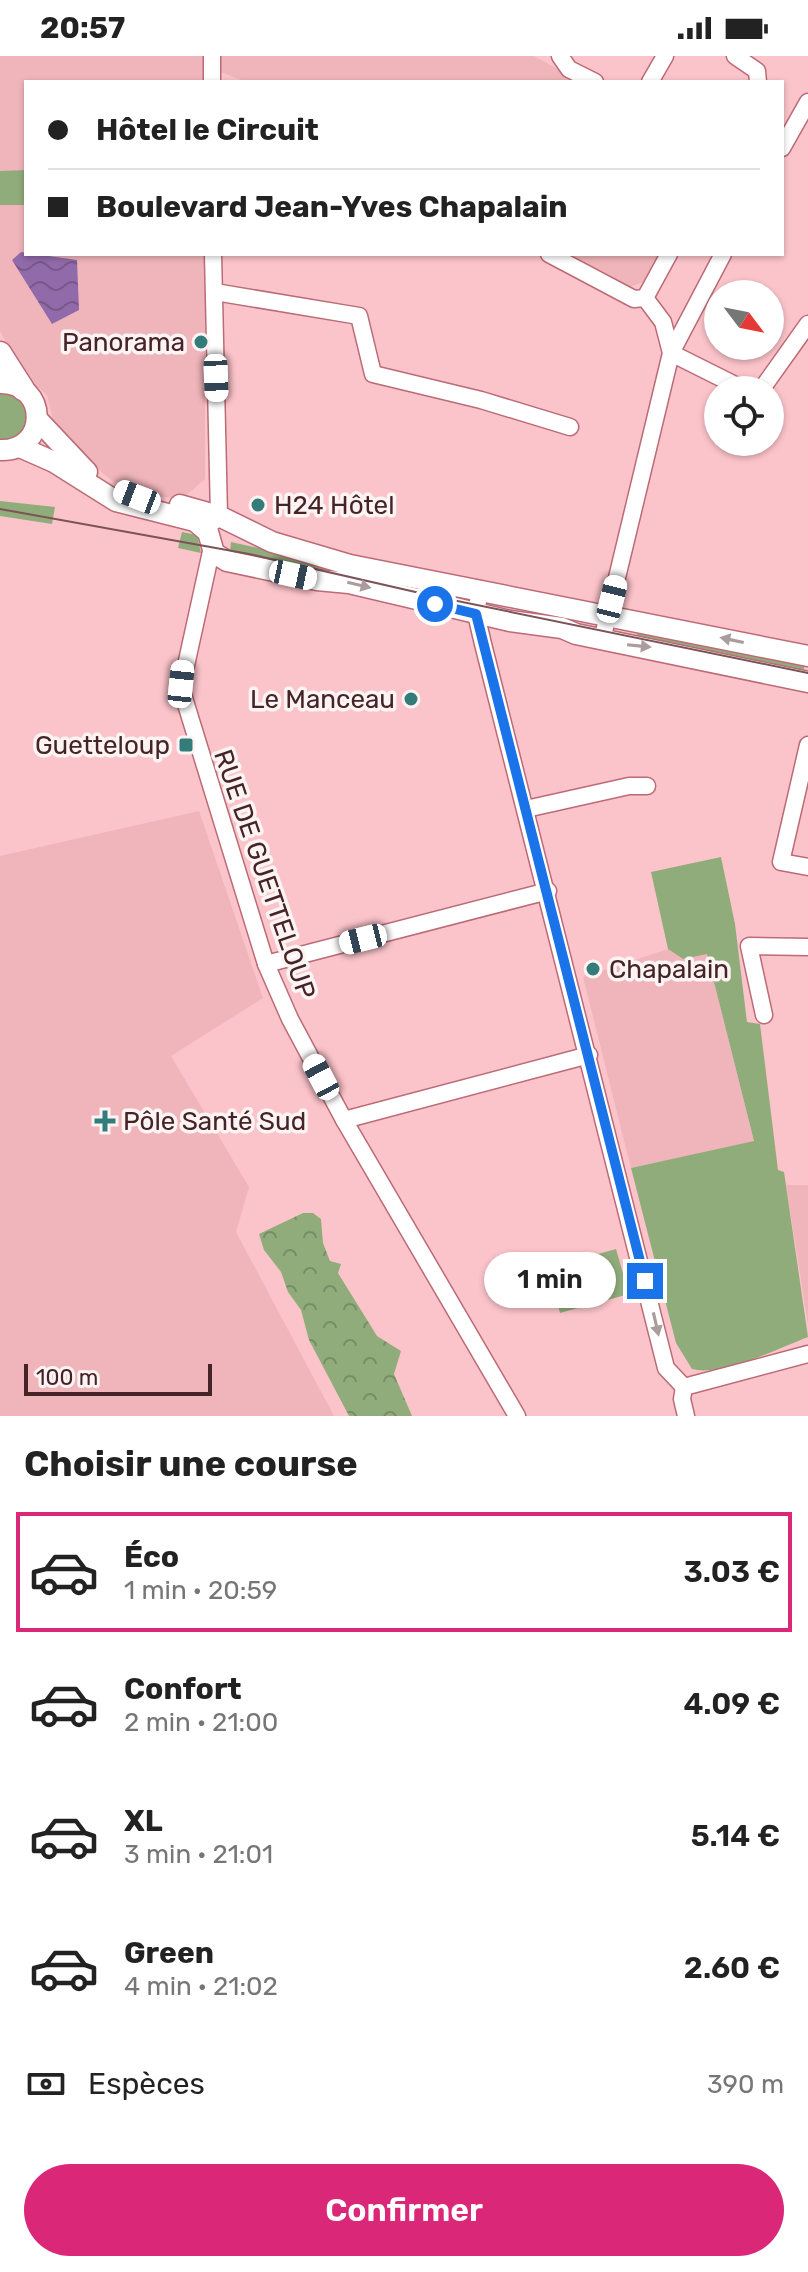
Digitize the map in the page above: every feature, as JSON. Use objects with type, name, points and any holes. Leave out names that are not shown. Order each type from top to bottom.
[{"type":"highway","points":[[0,353],[23,389]]},
{"type":"main road","points":[[0,383],[23,389],[35,402],[38,420],[33,435],[10,448]]},
{"type":"main road","points":[[38,420],[85,471],[114,489],[219,516],[272,542]]},
{"type":"main road","points":[[10,448],[54,462],[116,501],[195,521],[208,532],[220,554],[317,580],[349,583],[476,614],[562,628],[602,640],[808,682]]},
{"type":"main road","points":[[220,554],[217,541],[230,537],[272,542],[350,565],[808,656]]},
{"type":"street","points":[[212,56],[212,78]]},
{"type":"street","points":[[560,56],[569,69],[591,80]]},
{"type":"street","points":[[651,80],[665,56]]},
{"type":"street","points":[[735,56],[757,71],[758,80]]},
{"type":"street","points":[[784,144],[808,102]]},
{"type":"street","points":[[195,521],[212,523],[219,516],[213,256]]},
{"type":"street","points":[[553,256],[634,299],[645,298]]},
{"type":"street","points":[[645,298],[668,256]]},
{"type":"street","points":[[602,640],[671,353],[722,256]]},
{"type":"street","points":[[215,292],[359,316],[373,374],[481,400],[570,427]]},
{"type":"street","points":[[645,298],[663,322],[671,353],[717,376]]},
{"type":"street","points":[[771,376],[808,324]]},
{"type":"street","points":[[180,505],[203,500],[214,480],[217,461]]},
{"type":"street","name":"RUE DE GUETTELOUP","points":[[220,554],[204,579],[181,688],[266,964],[290,1019],[344,1120],[517,1416]]},
{"type":"street","points":[[480,589],[476,614],[625,1194],[666,1368],[684,1387]]},
{"type":"street","points":[[808,745],[806,766],[781,862],[808,867]]},
{"type":"street","points":[[526,809],[629,786],[647,786]]},
{"type":"street","points":[[266,964],[548,891]]},
{"type":"street","points":[[764,1015],[749,946],[808,947]]},
{"type":"street","points":[[344,1120],[589,1055]]},
{"type":"street","points":[[684,1387],[808,1354]]},
{"type":"street","points":[[684,1387],[682,1399],[686,1416]]},
{"type":"shaded area","points":[[0,56],[534,56],[578,80],[241,80],[205,66],[204,80],[24,80],[24,256],[205,256],[205,479],[182,499],[137,494],[111,480],[74,449],[54,425],[47,395],[22,373],[0,331]]},
{"type":"shaded area","points":[[572,256],[660,256],[646,281],[630,287]]},
{"type":"shaded area","name":"Pôle Santé Sud","points":[[199,811],[263,998],[171,1056],[249,1187],[236,1232],[334,1416],[0,1416],[0,856]]},
{"type":"shaded area","points":[[668,949],[683,959],[707,953],[754,1142],[631,1168],[583,977]]},
{"type":"shaded area","points":[[786,1185],[808,1185],[808,1325]]},
{"type":"green space","points":[[24,170],[24,205],[0,205],[0,171]]},
{"type":"green space","points":[[0,391],[12,391],[32,413],[20,441],[0,443]]},
{"type":"green space","points":[[0,501],[55,507],[52,524],[0,516]]},
{"type":"green space","points":[[182,532],[197,535],[201,553],[178,548]]},
{"type":"green space","points":[[231,542],[469,595],[467,606],[230,552]]},
{"type":"green space","points":[[638,630],[805,664],[803,673],[636,639]]},
{"type":"green space","points":[[721,857],[735,924],[747,1022],[760,1024],[778,1170],[784,1172],[808,1337],[750,1360],[704,1370],[692,1369],[676,1343],[631,1168],[754,1141],[707,954],[683,959],[668,949],[651,872]]},
{"type":"green space","points":[[303,1213],[313,1213],[321,1219],[323,1243],[330,1261],[341,1264],[338,1273],[377,1336],[401,1351],[394,1374],[412,1416],[349,1416],[309,1340],[301,1310],[288,1292],[281,1272],[264,1250],[259,1234]]},
{"type":"green space","points":[[616,1249],[629,1294],[560,1313],[548,1268]]},
{"type":"water","points":[[21,252],[24,256],[77,260],[79,310],[52,324],[12,260]]},
{"type":"tram line","points":[[0,509],[249,554],[433,596],[808,673]]},
{"type":"place","name":"Panorama","points":[[201,342]]},
{"type":"place","name":"H24 Hôtel","points":[[258,505]]},
{"type":"place","name":"Le Manceau","points":[[411,699]]},
{"type":"place","name":"Guetteloup","points":[[186,745]]},
{"type":"place","name":"Chapalain","points":[[593,969]]},
{"type":"place","name":"Pôle Santé Sud","points":[[105,1121]]},
{"type":"route","points":[[435,604],[476,614],[645,1281]]}]
